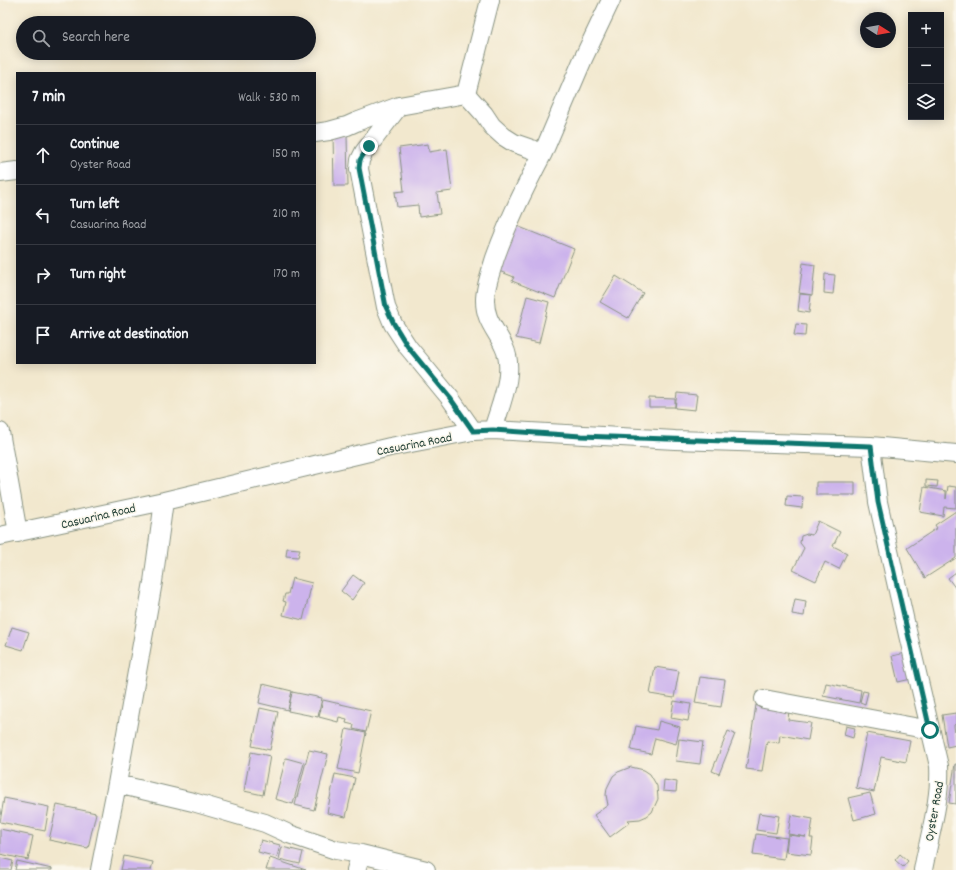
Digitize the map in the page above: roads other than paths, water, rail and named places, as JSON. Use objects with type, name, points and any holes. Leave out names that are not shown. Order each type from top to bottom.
[{"type":"street","points":[[466,94],[490,0]]},
{"type":"street","points":[[493,430],[505,389],[509,368],[505,348],[487,317],[485,299],[491,271],[505,230],[543,153],[583,59],[611,0]]},
{"type":"street","points":[[316,133],[347,126],[399,106],[466,94]]},
{"type":"street","points":[[466,94],[484,114],[492,126],[503,136],[514,143],[543,153]]},
{"type":"street","points":[[399,106],[364,152],[360,160],[359,168],[386,307],[408,347],[450,398],[473,431]]},
{"type":"street","points":[[0,174],[16,171]]},
{"type":"street","name":"Casuarina Road","points":[[0,536],[164,501],[390,447],[473,431],[493,430],[628,438],[871,446],[956,454]]},
{"type":"street","points":[[0,432],[18,533]]},
{"type":"street","name":"Oyster Road","points":[[871,446],[878,502],[939,766],[940,780],[922,870]]},
{"type":"street","points":[[100,870],[118,784],[153,582],[164,501]]},
{"type":"street","points":[[764,698],[930,730]]},
{"type":"street","points":[[118,784],[193,802],[265,823],[288,834],[336,850],[359,862],[426,870]]}]
